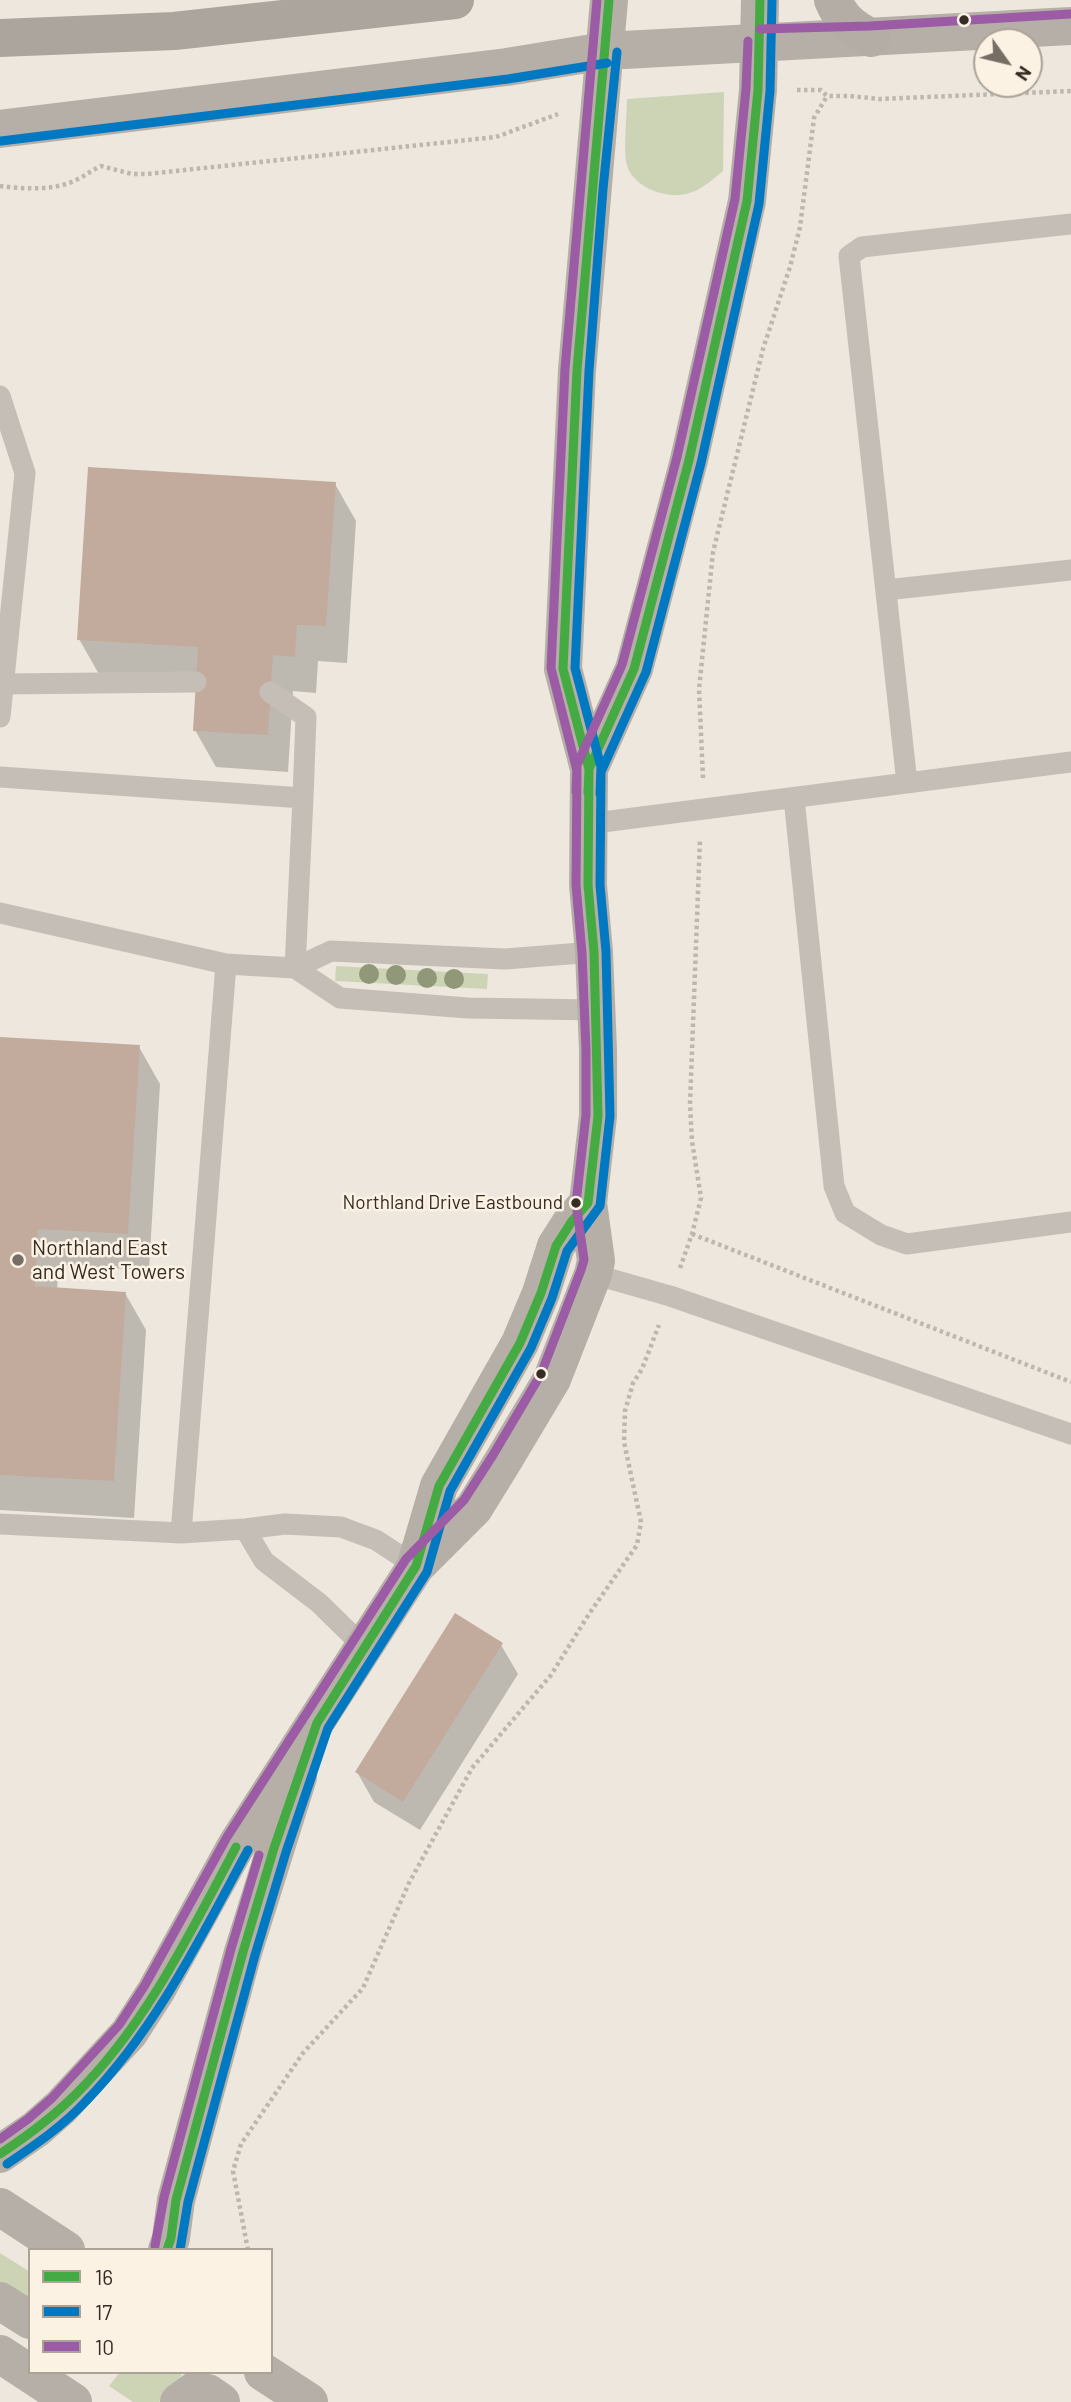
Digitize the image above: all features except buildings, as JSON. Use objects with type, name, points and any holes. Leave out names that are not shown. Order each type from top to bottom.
[{"type":"highway","points":[[0,38],[174,31],[456,0]]},
{"type":"main road","points":[[835,5],[849,25],[871,38]]},
{"type":"main road","points":[[589,769],[635,669],[689,460],[747,201],[758,90],[759,20]]},
{"type":"main road","points":[[0,129],[507,67],[607,24],[759,20],[871,38],[1071,26]]},
{"type":"main road","points":[[0,2154],[61,2107],[129,2033],[156,1991],[237,1844],[416,1566],[474,1508],[503,1461],[552,1379],[593,1274],[596,1261],[588,1203],[598,1116],[594,952],[588,885],[589,769],[563,669],[577,370],[607,24]]},
{"type":"main road","points":[[416,1566],[439,1486],[520,1343],[541,1293],[556,1246],[588,1203]]},
{"type":"main road","points":[[168,2248],[172,2238],[176,2200],[243,1952],[274,1848],[317,1723]]},
{"type":"main road","points":[[0,2207],[63,2248]]},
{"type":"main road","points":[[0,2301],[28,2319]]},
{"type":"main road","points":[[0,2354],[28,2372]]},
{"type":"main road","points":[[30,2374],[73,2402]]},
{"type":"main road","points":[[266,2374],[309,2402]]},
{"type":"main road","points":[[179,2402],[194,2391],[208,2393],[221,2402]]},
{"type":"lane","points":[[907,783],[849,256],[862,247],[1071,224]]},
{"type":"lane","points":[[0,396],[25,474],[5,622],[0,717]]},
{"type":"lane","points":[[886,590],[1071,569]]},
{"type":"lane","points":[[3,684],[196,682]]},
{"type":"lane","points":[[270,692],[306,717],[295,968]]},
{"type":"lane","points":[[587,824],[1071,762]]},
{"type":"lane","points":[[0,777],[303,798]]},
{"type":"lane","points":[[794,798],[834,1186],[845,1213],[881,1234],[907,1244],[1071,1222]]},
{"type":"lane","points":[[0,913],[226,964],[295,968],[331,951],[505,959],[594,952]]},
{"type":"lane","points":[[181,1533],[226,964]]},
{"type":"lane","points":[[295,968],[340,998],[468,1008],[596,1010]]},
{"type":"lane","points":[[593,1274],[670,1296],[1071,1434]]},
{"type":"lane","points":[[0,1524],[181,1533],[285,1524],[341,1527],[376,1540],[416,1566]]},
{"type":"lane","points":[[245,1529],[264,1561],[319,1603],[364,1647]]},
{"type":"path","points":[[821,90],[827,96],[879,99],[1071,90]]},
{"type":"path","points":[[703,782],[699,689],[713,552],[763,349],[800,227],[814,118],[827,96]]},
{"type":"path","points":[[0,186],[25,189],[61,184],[76,180],[101,166],[132,174],[147,174],[496,137],[536,122]]},
{"type":"path","points":[[684,1257],[701,1198],[692,1141],[691,1104],[700,837]]},
{"type":"path","points":[[692,1234],[1071,1382]]},
{"type":"path","points":[[248,2248],[233,2171],[240,2144],[303,2053],[363,1988],[409,1883],[472,1768],[551,1675],[637,1545],[641,1522],[624,1442],[625,1411],[633,1383],[649,1350]]},
{"type":"green space","points":[[724,92],[723,171],[706,185],[678,195],[651,190],[636,180],[630,173],[626,159],[627,99]]},
{"type":"green space","points":[[336,966],[488,974],[487,989],[335,981]]},
{"type":"green space","points":[[0,2253],[28,2271],[28,2311],[0,2292]]},
{"type":"green space","points":[[118,2374],[182,2375],[159,2402],[133,2402],[109,2386]]},
{"type":"transit line","name":"10","points":[[0,2139],[52,2098],[119,2025],[145,1985],[227,1837],[406,1559],[464,1500],[493,1455],[541,1374],[584,1260],[576,1203],[586,1115],[582,953],[576,885],[577,771],[551,668],[565,369],[597,0]]},
{"type":"transit line","name":"16","points":[[588,793],[589,769],[563,669],[577,370],[609,0]]},
{"type":"transit line","name":"16","points":[[168,2248],[176,2200],[243,1952],[274,1848],[317,1723],[416,1566],[439,1486],[520,1343],[541,1293],[556,1246],[588,1203],[598,1116],[594,952],[588,885],[589,769],[634,669],[689,460],[747,201],[758,90],[760,0]]},
{"type":"transit line","name":"17","points":[[180,2248],[188,2202],[255,1955],[328,1728],[427,1572],[450,1491],[531,1348],[552,1298],[567,1251],[600,1206],[610,1116],[606,952],[600,885],[601,772],[646,672],[701,463],[759,204],[770,91],[772,0]]},
{"type":"transit line","name":"10","points":[[760,29],[870,26],[1070,14]]},
{"type":"transit line","name":"10","points":[[576,792],[577,765],[622,665],[677,457],[735,199],[748,41]]},
{"type":"transit line","name":"17","points":[[600,794],[601,767],[575,668],[589,371],[617,52]]},
{"type":"transit line","name":"17","points":[[1,141],[508,79],[607,63]]},
{"type":"transit line","name":"16","points":[[0,2154],[40,2126],[67,2102],[101,2067],[124,2038],[165,1977],[236,1847]]},
{"type":"transit line","name":"17","points":[[7,2164],[77,2110],[134,2044],[176,1981],[248,1850]]},
{"type":"transit line","name":"10","points":[[155,2246],[164,2197],[259,1855]]},
{"type":"place","name":"Northland Drive Eastbound","points":[[576,1203]]},
{"type":"place","name":"Northland East and West Towers","points":[[18,1260]]}]
